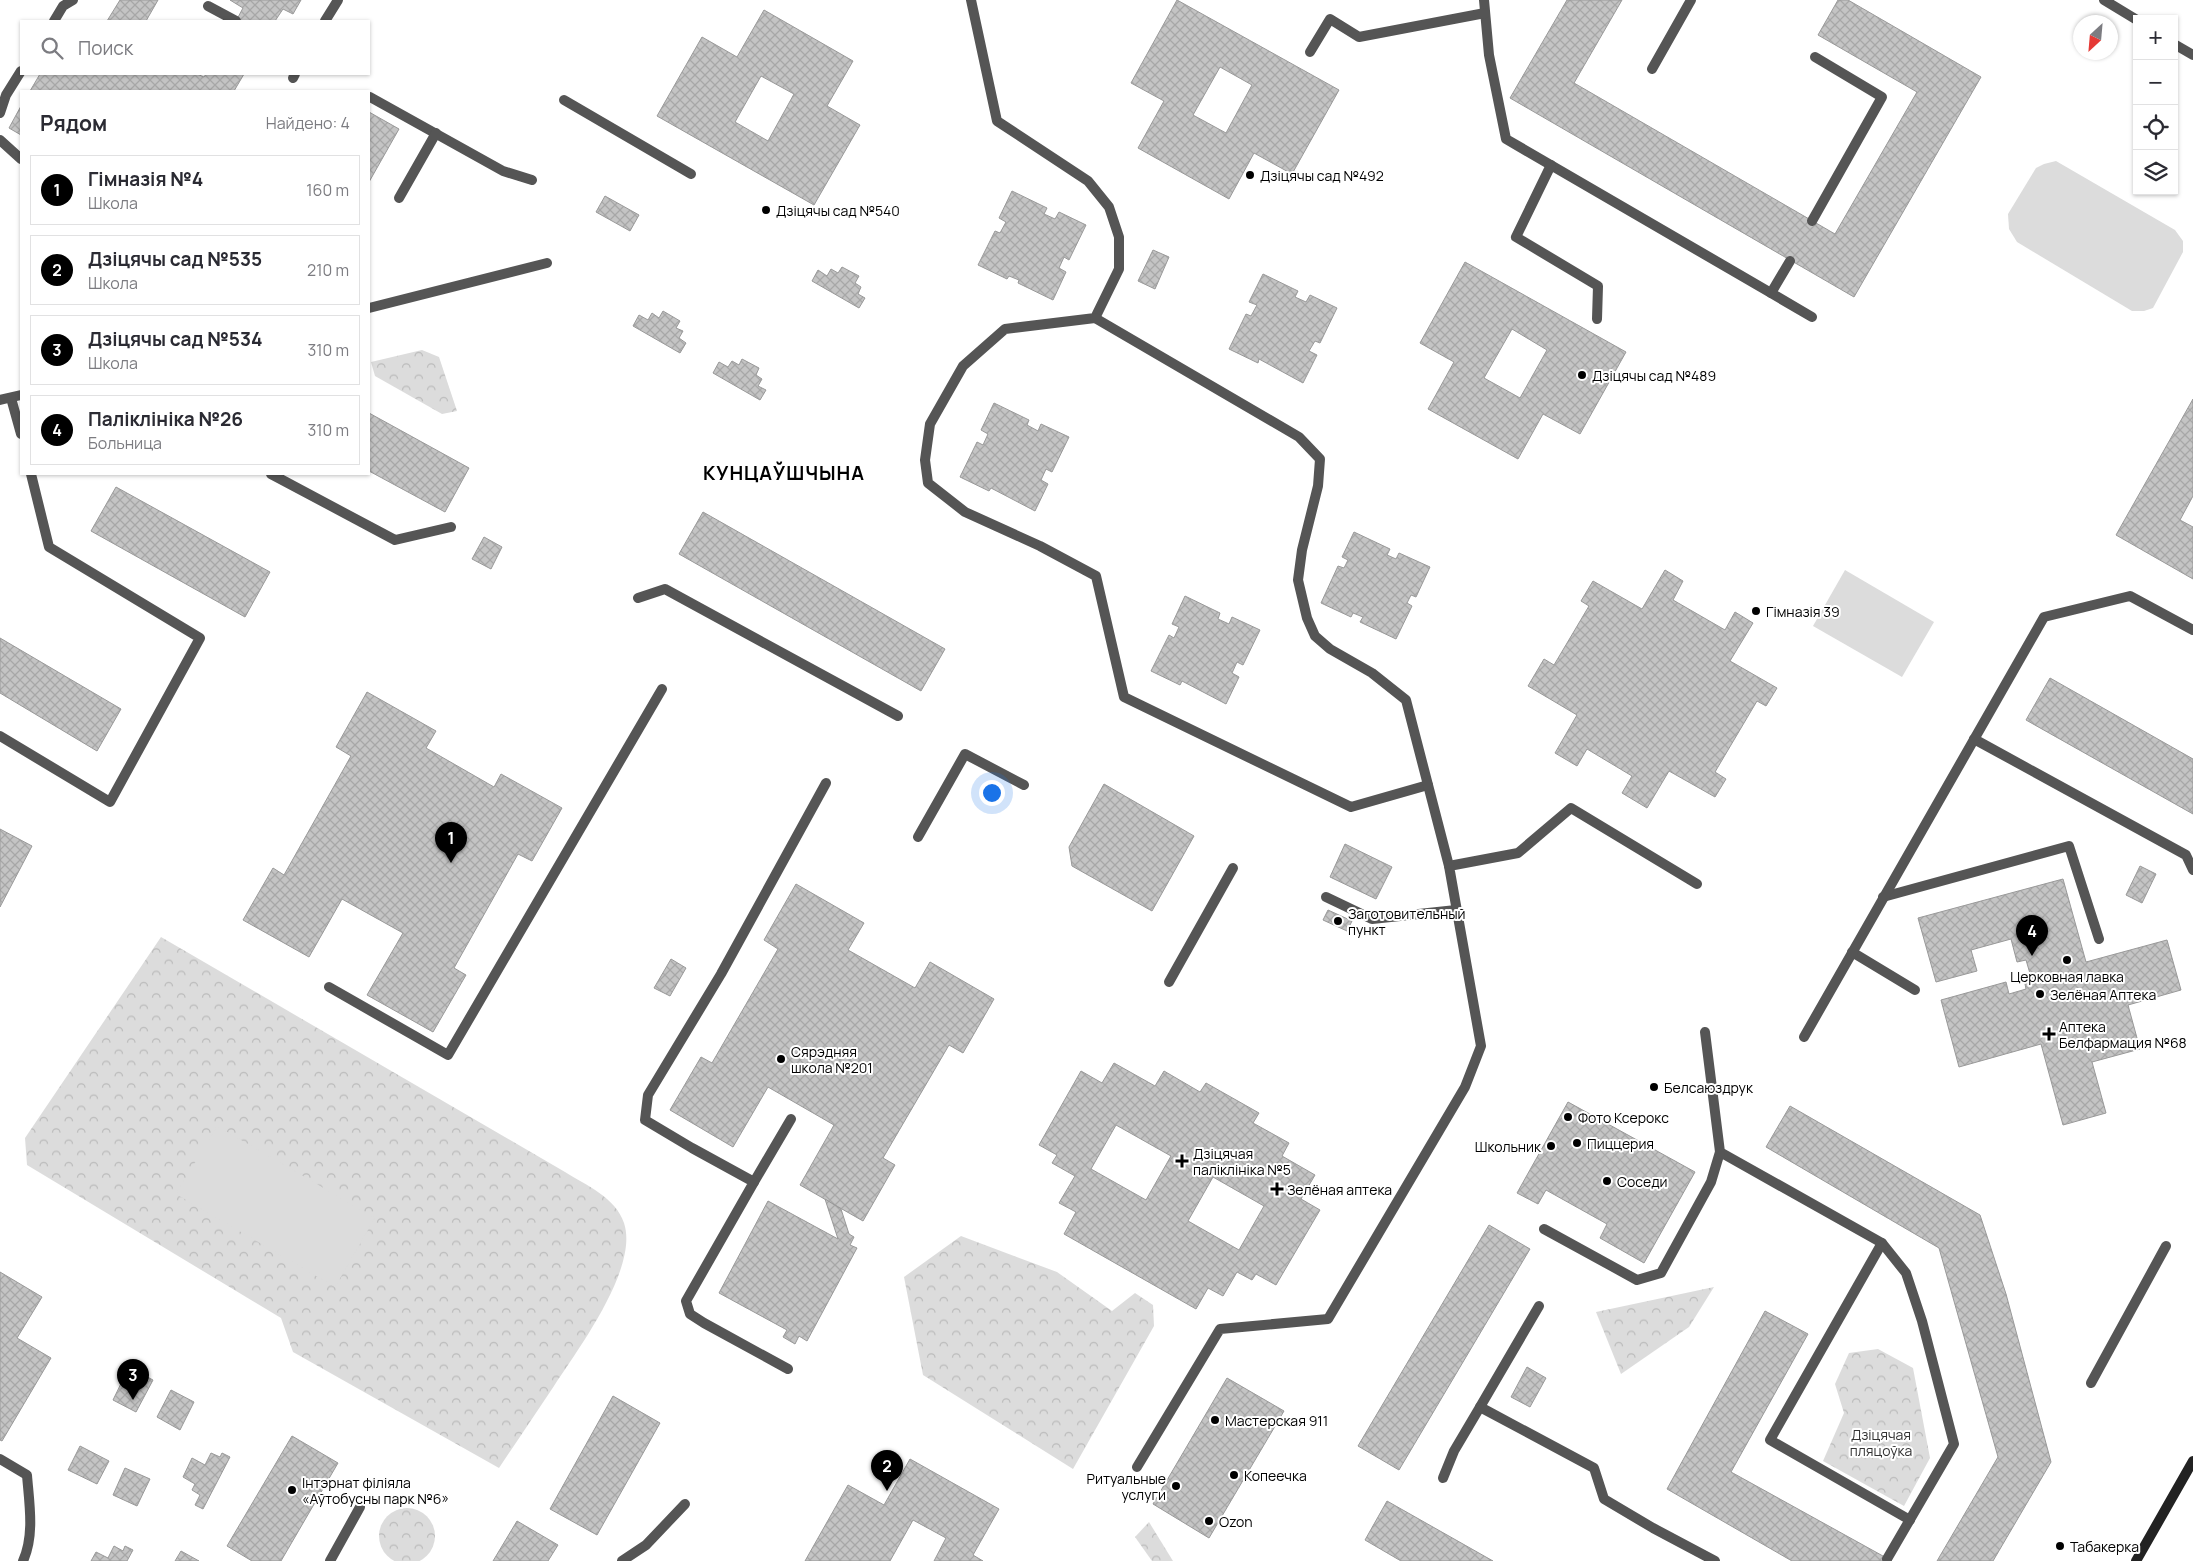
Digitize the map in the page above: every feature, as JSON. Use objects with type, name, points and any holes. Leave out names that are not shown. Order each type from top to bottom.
[{"type":"main road","points":[[2136,1561],[2193,1461]]},
{"type":"lane","points":[[55,20],[63,6],[73,0]]},
{"type":"lane","points":[[326,20],[338,0]]},
{"type":"lane","points":[[971,0],[997,121],[1088,181],[1109,207],[1119,238],[1119,269],[1095,318]]},
{"type":"lane","points":[[1484,0],[1489,55],[1506,139],[1812,317]]},
{"type":"lane","points":[[1652,69],[1691,0]]},
{"type":"lane","points":[[2104,0],[2133,18]]},
{"type":"lane","points":[[208,6],[234,20]]},
{"type":"lane","points":[[1310,52],[1330,19],[1359,37],[1485,13]]},
{"type":"lane","points":[[2178,47],[2193,56]]},
{"type":"lane","points":[[1812,221],[1882,97],[1815,57]]},
{"type":"lane","points":[[0,113],[6,95],[20,73]]},
{"type":"lane","points":[[370,97],[503,171],[532,180]]},
{"type":"lane","points":[[564,100],[691,174]]},
{"type":"lane","points":[[400,198],[436,133]]},
{"type":"lane","points":[[0,140],[20,158]]},
{"type":"lane","points":[[1551,165],[1516,237],[1598,286],[1597,319]]},
{"type":"lane","points":[[1771,293],[1790,260]]},
{"type":"lane","points":[[370,308],[547,263]]},
{"type":"lane","points":[[1137,1467],[1220,1329],[1328,1319],[1465,1087],[1481,1046],[1448,866],[1428,785],[1406,700],[1372,673],[1330,649],[1315,636],[1307,618],[1298,580],[1302,550],[1318,486],[1320,459],[1298,437],[1095,318],[1005,329],[962,366],[930,424],[925,460],[928,483],[965,512],[1040,546],[1096,576],[1124,698],[1352,807],[1428,785]]},
{"type":"lane","points":[[0,400],[16,396],[20,426]]},
{"type":"lane","points":[[0,736],[110,802],[200,638],[49,547],[31,475]]},
{"type":"lane","points":[[273,475],[395,540],[451,527]]},
{"type":"lane","points":[[638,598],[666,589],[898,716]]},
{"type":"lane","points":[[1804,1037],[2044,617],[2130,596],[2193,630]]},
{"type":"lane","points":[[329,987],[448,1055],[662,688]]},
{"type":"lane","points":[[1974,739],[2186,855],[2193,870]]},
{"type":"lane","points":[[918,837],[965,754],[1024,785]]},
{"type":"lane","points":[[754,1182],[645,1120],[648,1094],[721,974],[826,783]]},
{"type":"lane","points":[[1448,866],[1518,853],[1571,808],[1697,884]]},
{"type":"lane","points":[[1883,897],[2069,846],[2099,939]]},
{"type":"lane","points":[[1169,982],[1233,868]]},
{"type":"lane","points":[[1326,897],[1372,919],[1456,910]]},
{"type":"lane","points":[[1852,952],[1915,990]]},
{"type":"lane","points":[[1544,1229],[1637,1280],[1662,1273],[1711,1182],[1720,1152],[1705,1032]]},
{"type":"lane","points":[[788,1369],[690,1314],[686,1301],[791,1119]]},
{"type":"lane","points":[[1720,1152],[1882,1243],[1906,1273],[1922,1321],[1954,1444],[1888,1559]]},
{"type":"lane","points":[[1882,1243],[1770,1440],[1910,1520]]},
{"type":"lane","points":[[2091,1383],[2166,1246]]},
{"type":"lane","points":[[1443,1478],[1454,1451],[1538,1306]]},
{"type":"lane","points":[[1480,1406],[1594,1468],[1604,1499],[1715,1561]]},
{"type":"lane","points":[[0,1459],[27,1475],[31,1520],[23,1561]]},
{"type":"lane","points":[[622,1561],[646,1545],[685,1504]]},
{"type":"lane","points":[[330,1561],[360,1508]]},
{"type":"green space","points":[[2056,161],[2175,230],[2183,241],[2183,252],[2153,308],[2144,311],[2132,311],[2017,242],[2009,229],[2008,214],[2036,168]]},
{"type":"green space","points":[[422,350],[439,357],[457,411],[442,414],[375,376],[371,362]]},
{"type":"green space","points":[[1845,570],[1934,622],[1902,677],[1813,626]]},
{"type":"green space","points":[[161,937],[591,1187],[607,1199],[620,1214],[624,1223],[626,1241],[623,1262],[615,1285],[591,1330],[499,1468],[293,1352],[281,1318],[27,1165],[25,1138]]},
{"type":"green space","points":[[217,1126],[375,1218],[335,1287],[176,1194]]},
{"type":"green space","points":[[961,1236],[1057,1272],[1112,1311],[1135,1293],[1153,1305],[1154,1326],[1073,1469],[923,1375],[904,1277]]},
{"type":"green space","points":[[1714,1287],[1689,1327],[1621,1374],[1596,1312]]},
{"type":"green space","name":"Дзіцячая пляцоўка","points":[[1878,1349],[1913,1368],[1930,1458],[1904,1506],[1823,1461],[1844,1413],[1835,1384],[1849,1353]]},
{"type":"green space","points":[[402,1508],[412,1508],[423,1513],[430,1520],[435,1531],[433,1547],[427,1556],[418,1562],[396,1562],[387,1556],[379,1541],[379,1531],[384,1520],[391,1513]]},
{"type":"green space","points":[[1149,1522],[1173,1561],[1152,1561],[1135,1537]]},
{"type":"building","points":[[120,0],[158,0],[147,20],[108,20]]},
{"type":"building","points":[[230,0],[301,0],[293,14],[283,9],[276,20],[237,20],[243,8]]},
{"type":"building","points":[[1177,0],[1339,90],[1292,174],[1254,153],[1229,199],[1138,148],[1164,101],[1131,83]],"holes":[[[1220,67],[1252,85],[1226,133],[1193,115]]]},
{"type":"building","points":[[1567,0],[1622,0],[1574,83],[1835,234],[1917,92],[1818,35],[1838,0],[1848,0],[1981,77],[1854,297],[1510,98]]},
{"type":"building","points":[[764,10],[853,61],[827,106],[860,125],[814,205],[657,116],[702,37],[737,57]],"holes":[[[761,76],[794,94],[768,141],[735,122]]]},
{"type":"building","points":[[39,75],[199,75],[204,77],[205,75],[243,75],[235,90],[31,90]]},
{"type":"building","points":[[20,108],[20,134],[9,128]]},
{"type":"building","points":[[370,113],[399,129],[370,180]]},
{"type":"building","points":[[1012,191],[1047,208],[1044,214],[1055,219],[1059,212],[1086,225],[1069,260],[1064,257],[1059,268],[1066,272],[1053,300],[1018,283],[1019,280],[1009,276],[1007,279],[978,265],[995,231],[1000,233],[1006,222],[999,218]]},
{"type":"building","points":[[605,196],[639,215],[630,231],[596,212]]},
{"type":"building","points":[[1153,250],[1169,257],[1155,289],[1138,281]]},
{"type":"building","points":[[1465,262],[1626,352],[1580,434],[1543,414],[1518,459],[1428,409],[1454,362],[1420,343]],"holes":[[[1512,329],[1547,350],[1520,398],[1484,378]]]},
{"type":"building","points":[[842,267],[859,276],[855,283],[861,287],[858,294],[865,298],[859,308],[812,281],[818,270],[827,276],[831,269],[838,273]]},
{"type":"building","points":[[1263,274],[1298,291],[1295,297],[1306,302],[1310,295],[1337,308],[1320,343],[1315,341],[1309,351],[1317,355],[1303,383],[1259,359],[1258,363],[1229,349],[1246,314],[1251,316],[1257,305],[1249,302]]},
{"type":"building","points":[[663,311],[680,321],[676,328],[683,331],[679,338],[686,343],[680,353],[633,326],[639,315],[648,320],[652,313],[659,318]]},
{"type":"building","points":[[742,359],[759,368],[756,375],[762,379],[758,386],[766,390],[760,400],[713,373],[719,362],[728,367],[732,361],[739,365]]},
{"type":"building","points":[[2193,399],[2193,496],[2180,520],[2193,527],[2193,579],[2116,535]]},
{"type":"building","points":[[994,403],[1029,420],[1027,425],[1038,431],[1041,424],[1069,437],[1052,472],[1046,469],[1041,480],[1048,484],[1035,511],[991,488],[989,491],[960,477],[977,442],[983,445],[988,434],[981,430]]},
{"type":"building","points":[[370,414],[469,468],[445,512],[370,472]]},
{"type":"building","points":[[116,487],[270,572],[245,617],[91,531]]},
{"type":"building","points":[[703,512],[945,649],[921,691],[679,554]]},
{"type":"building","points":[[1354,532],[1390,549],[1387,555],[1396,559],[1399,553],[1430,567],[1416,597],[1411,595],[1407,603],[1412,606],[1396,639],[1360,622],[1363,617],[1353,613],[1351,617],[1321,603],[1338,566],[1344,568],[1348,560],[1342,557]]},
{"type":"building","points":[[484,537],[502,547],[491,569],[472,559]]},
{"type":"building","points":[[1665,570],[1683,581],[1673,600],[1725,630],[1735,612],[1753,623],[1730,661],[1777,688],[1766,706],[1757,701],[1715,772],[1726,779],[1715,797],[1669,771],[1647,808],[1622,793],[1632,776],[1587,749],[1577,766],[1555,753],[1577,715],[1528,686],[1544,659],[1554,665],[1589,606],[1581,601],[1593,581],[1642,609]]},
{"type":"building","points":[[1185,596],[1220,613],[1218,619],[1229,624],[1232,617],[1260,630],[1243,665],[1237,662],[1232,673],[1239,677],[1226,704],[1182,681],[1180,685],[1151,671],[1169,635],[1174,638],[1179,627],[1172,624]]},
{"type":"building","points":[[0,638],[121,709],[97,751],[0,693]]},
{"type":"building","points":[[2050,678],[2193,759],[2193,814],[2026,720]]},
{"type":"building","points":[[367,692],[436,731],[426,748],[494,787],[501,774],[562,808],[532,861],[518,854],[454,968],[466,975],[433,1032],[367,995],[403,933],[342,899],[309,957],[243,920],[273,868],[284,875],[351,756],[336,747]]},
{"type":"building","points":[[1104,784],[1194,836],[1152,911],[1072,866],[1069,847]]},
{"type":"building","points":[[0,829],[32,846],[0,907]]},
{"type":"building","points":[[1345,844],[1392,867],[1376,899],[1330,877]]},
{"type":"building","points":[[2140,866],[2156,874],[2142,903],[2126,895]]},
{"type":"building","points":[[2063,879],[2086,962],[2167,940],[2181,990],[2128,1005],[2140,1049],[2092,1062],[2106,1113],[2063,1125],[2041,1044],[1959,1067],[1941,1000],[2006,982],[2009,994],[2026,989],[2024,979],[2031,977],[2026,960],[2017,962],[2011,939],[1971,950],[1977,971],[1936,982],[1918,918]]},
{"type":"building","points":[[796,884],[864,923],[848,950],[915,988],[930,962],[994,999],[963,1053],[949,1045],[883,1158],[895,1165],[863,1221],[800,1185],[834,1125],[768,1087],[733,1147],[670,1110],[701,1057],[712,1063],[778,949],[764,940]]},
{"type":"building","name":"Заготовительный пункт","points":[[1328,910],[1352,921],[1347,931],[1323,920]]},
{"type":"building","points":[[671,959],[686,968],[670,996],[654,988]]},
{"type":"building","points":[[1114,1063],[1155,1086],[1164,1071],[1200,1092],[1206,1083],[1259,1113],[1253,1123],[1289,1143],[1282,1156],[1315,1175],[1301,1199],[1320,1210],[1276,1285],[1256,1274],[1252,1280],[1237,1272],[1223,1296],[1208,1288],[1196,1309],[1064,1234],[1076,1212],[1059,1203],[1075,1176],[1052,1163],[1057,1155],[1039,1145],[1081,1071],[1102,1083]],"holes":[[[1116,1125],[1171,1156],[1146,1200],[1091,1169]],[[1213,1177],[1264,1206],[1239,1250],[1188,1221]]]},
{"type":"building","name":"Соседи","points":[[1568,1102],[1695,1172],[1644,1263],[1600,1238],[1607,1224],[1546,1190],[1538,1204],[1517,1193]]},
{"type":"building","points":[[1790,1106],[1980,1215],[2006,1294],[2051,1462],[1993,1561],[1937,1561],[1998,1457],[1939,1248],[1766,1147]]},
{"type":"building","points":[[825,1199],[841,1209],[849,1234],[854,1237],[850,1245],[857,1248],[807,1341],[799,1336],[795,1344],[783,1337],[787,1330],[719,1293],[768,1201],[838,1239]]},
{"type":"building","points":[[1489,1225],[1530,1249],[1399,1470],[1358,1446]]},
{"type":"building","points":[[0,1272],[42,1297],[17,1338],[51,1358],[2,1441],[0,1440]]},
{"type":"building","points":[[1765,1311],[1808,1334],[1731,1472],[1892,1561],[1792,1561],[1667,1489]]},
{"type":"building","points":[[129,1367],[153,1380],[136,1412],[113,1400]]},
{"type":"building","points":[[1527,1367],[1546,1378],[1530,1407],[1511,1397]]},
{"type":"building","points":[[1227,1378],[1284,1411],[1209,1538],[1153,1504]]},
{"type":"building","points":[[171,1390],[194,1402],[180,1430],[157,1417]]},
{"type":"building","points":[[613,1396],[660,1423],[597,1535],[550,1509]]},
{"type":"building","name":"Інтэрнат філіяла «Аўтобусны парк №6»","points":[[292,1436],[338,1463],[281,1561],[252,1561],[227,1546]]},
{"type":"building","points":[[80,1446],[109,1461],[97,1484],[68,1470]]},
{"type":"building","points":[[211,1453],[220,1457],[222,1453],[230,1457],[203,1509],[195,1505],[200,1495],[192,1490],[195,1484],[183,1477],[192,1458],[205,1465]]},
{"type":"building","points":[[910,1459],[999,1509],[973,1555],[983,1561],[934,1561],[946,1538],[913,1520],[890,1561],[805,1561],[848,1485],[884,1505]]},
{"type":"building","points":[[125,1468],[150,1479],[137,1506],[113,1495]]},
{"type":"building","points":[[1387,1501],[1493,1561],[1401,1561],[1365,1540]]},
{"type":"building","points":[[517,1521],[558,1545],[548,1561],[493,1561]]},
{"type":"building","points":[[114,1546],[123,1551],[125,1546],[133,1550],[127,1561],[91,1561],[96,1552],[108,1558]]},
{"type":"building","points":[[181,1551],[199,1561],[175,1561]]},
{"type":"place","name":"Дзіцячы сад №492","points":[[1250,175]]},
{"type":"place","name":"Дзіцячы сад №540","points":[[766,210]]},
{"type":"place","name":"Дзіцячы сад №489","points":[[1582,375]]},
{"type":"place","name":"Гімназія 39","points":[[1756,611]]},
{"type":"place","name":"Гімназія №4","points":[[451,863]]},
{"type":"place","name":"Заготовительный пункт","points":[[1338,921]]},
{"type":"place","name":"Паліклініка №26","points":[[2032,956]]},
{"type":"place","name":"Церковная лавка","points":[[2067,960]]},
{"type":"place","name":"Зелёная Аптека","points":[[2040,994]]},
{"type":"place","name":"Аптека Белфармация №68","points":[[2049,1034]]},
{"type":"place","name":"Сярэдняя школа №201","points":[[781,1059]]},
{"type":"place","name":"Белсаюздрук","points":[[1654,1087]]},
{"type":"place","name":"Фото Ксерокс","points":[[1568,1117]]},
{"type":"place","name":"Пиццерия","points":[[1577,1143]]},
{"type":"place","name":"Школьник","points":[[1551,1146]]},
{"type":"place","name":"Дзіцячая паліклініка №5","points":[[1182,1161]]},
{"type":"place","name":"Соседи","points":[[1607,1181]]},
{"type":"place","name":"Зелёная аптека","points":[[1277,1189]]},
{"type":"place","name":"Дзіцячы сад №534","points":[[133,1400]]},
{"type":"place","name":"Мастерская 911","points":[[1215,1420]]},
{"type":"place","name":"Копеечка","points":[[1234,1475]]},
{"type":"place","name":"Ритуальные услуги","points":[[1176,1486]]},
{"type":"place","name":"Інтэрнат філіяла «Аўтобусны парк №6»","points":[[292,1490]]},
{"type":"place","name":"Дзіцячы сад №535","points":[[887,1491]]},
{"type":"place","name":"Ozon","points":[[1209,1521]]},
{"type":"place","name":"Табакерка","points":[[2060,1546]]},
{"type":"district","name":"КУНЦАЎШЧЫНА","points":[[784,473]]}]
